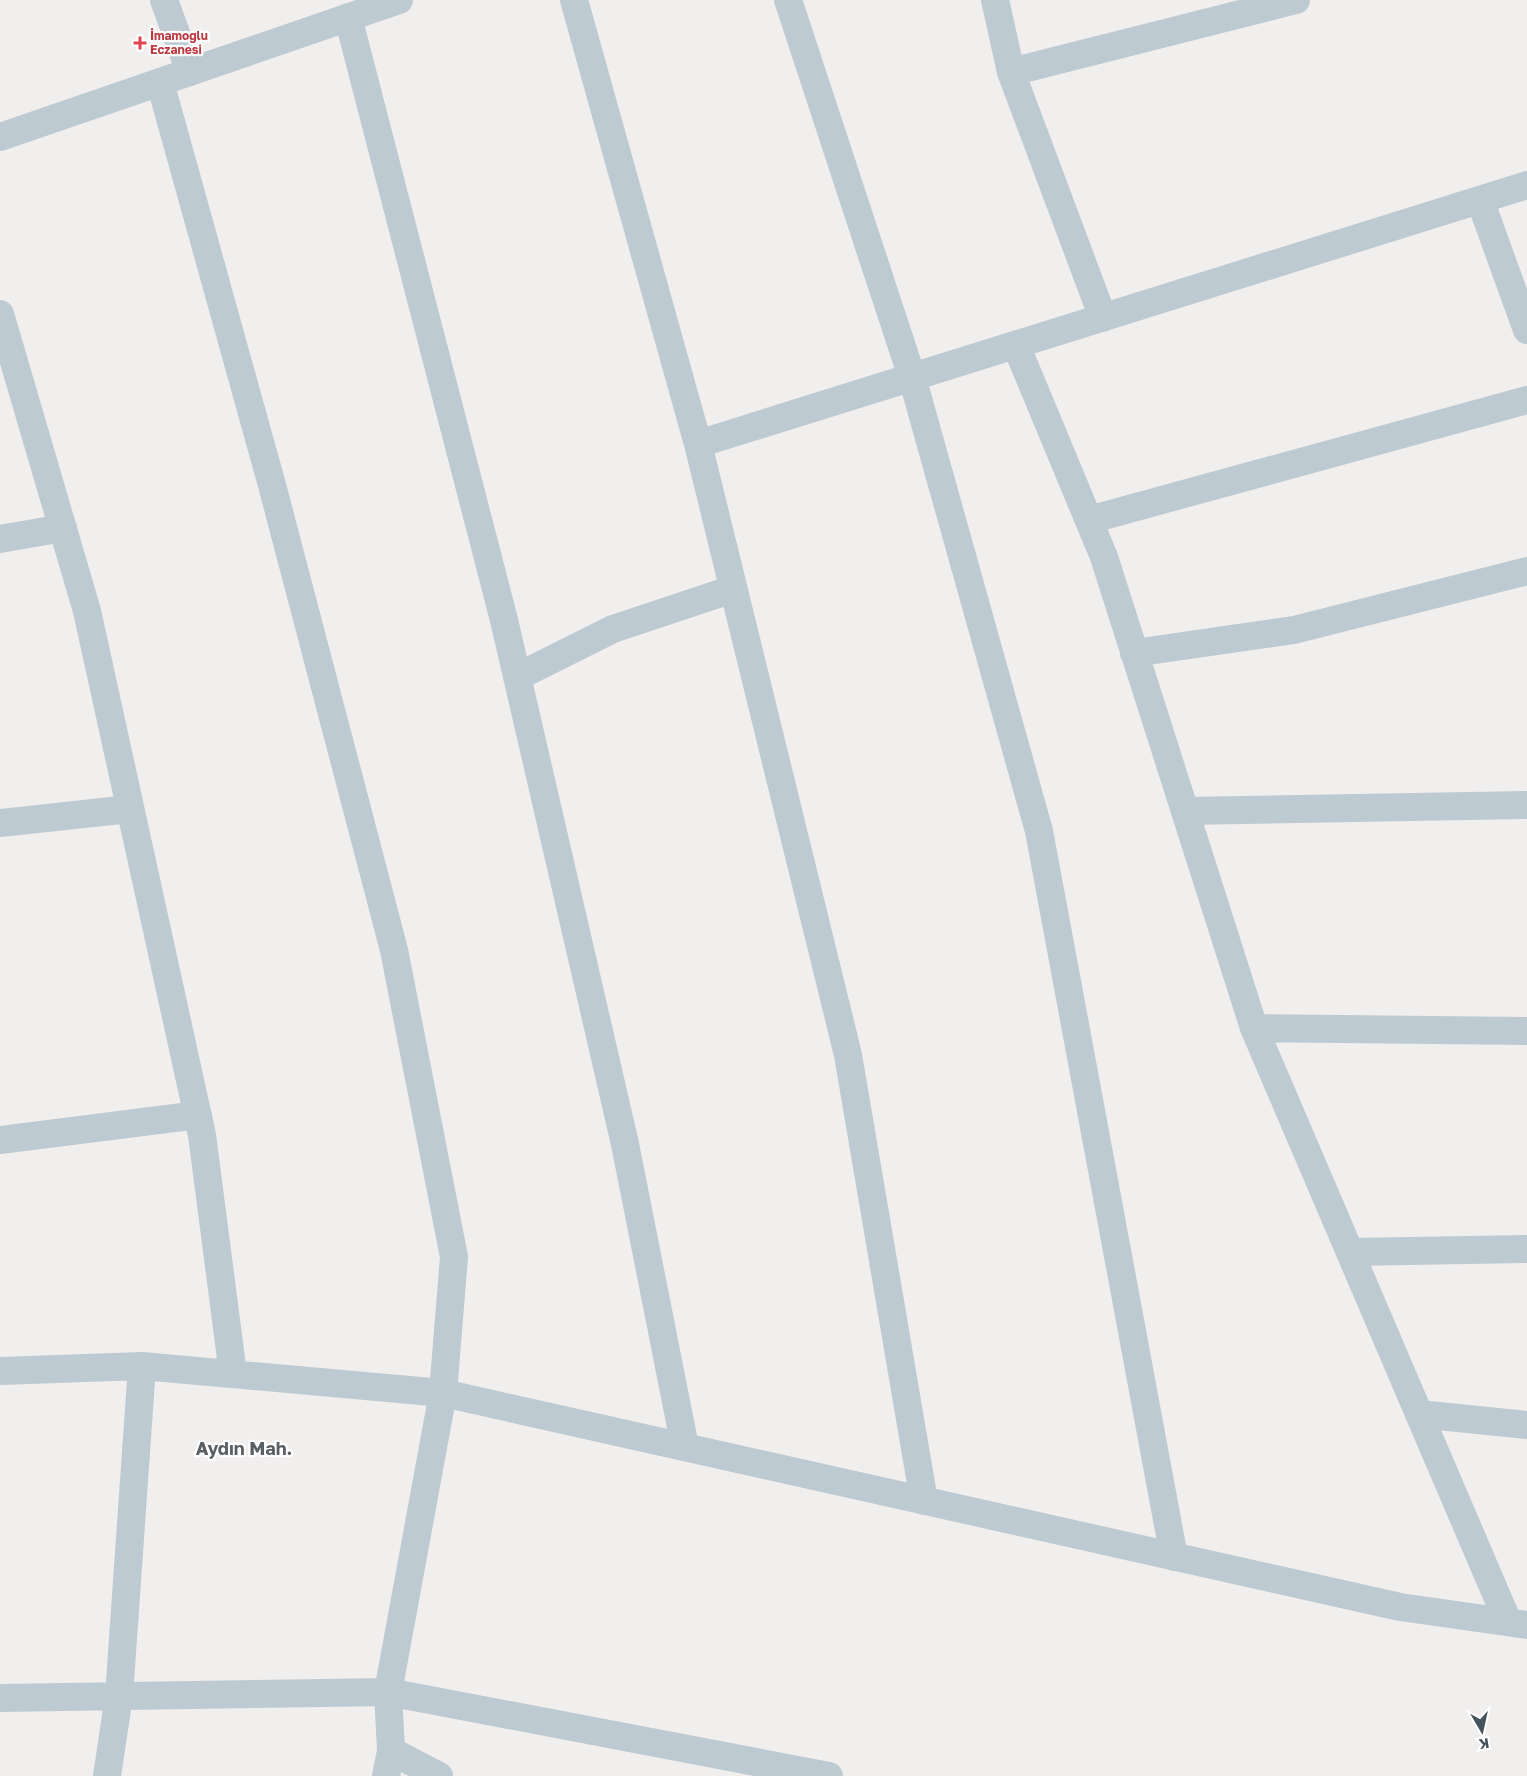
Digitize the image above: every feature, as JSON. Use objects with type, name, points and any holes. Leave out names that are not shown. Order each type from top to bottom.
[{"type":"street","points":[[164,0],[190,72]]},
{"type":"street","points":[[0,137],[398,0]]},
{"type":"street","points":[[574,0],[698,444],[848,1055],[924,1501]]},
{"type":"street","points":[[788,0],[912,377],[1039,831],[1174,1557]]},
{"type":"street","points":[[995,0],[1011,72],[1103,318]]},
{"type":"street","points":[[1011,72],[1296,0]]},
{"type":"street","points":[[348,17],[517,677],[625,1144],[685,1447]]},
{"type":"street","points":[[160,82],[272,485],[394,950],[454,1257],[443,1393],[388,1692],[389,1763],[439,1776]]},
{"type":"street","points":[[698,444],[1527,185]]},
{"type":"street","points":[[1480,200],[1527,330]]},
{"type":"street","points":[[0,314],[87,611],[198,1115],[233,1374]]},
{"type":"street","points":[[1016,345],[1104,557],[1254,1028],[1419,1414],[1518,1624]]},
{"type":"street","points":[[1089,520],[1527,400]]},
{"type":"street","points":[[0,539],[63,528]]},
{"type":"street","points":[[1134,653],[1294,630],[1527,571]]},
{"type":"street","points":[[517,677],[613,630],[733,588]]},
{"type":"street","points":[[1185,811],[1527,805]]},
{"type":"street","points":[[0,824],[130,809]]},
{"type":"street","points":[[1254,1028],[1527,1031]]},
{"type":"street","points":[[0,1140],[198,1115]]},
{"type":"street","points":[[1350,1252],[1527,1249]]},
{"type":"street","points":[[0,1371],[142,1366],[443,1393],[1400,1607],[1518,1624]]},
{"type":"street","points":[[107,1776],[119,1696],[142,1366]]},
{"type":"street","points":[[1419,1414],[1527,1425]]},
{"type":"street","points":[[0,1698],[388,1692],[829,1776]]},
{"type":"place","name":"İmamoğlu Eczanesi","points":[[140,43]]},
{"type":"district","name":"Aydın Mah.","points":[[244,1449]]}]
